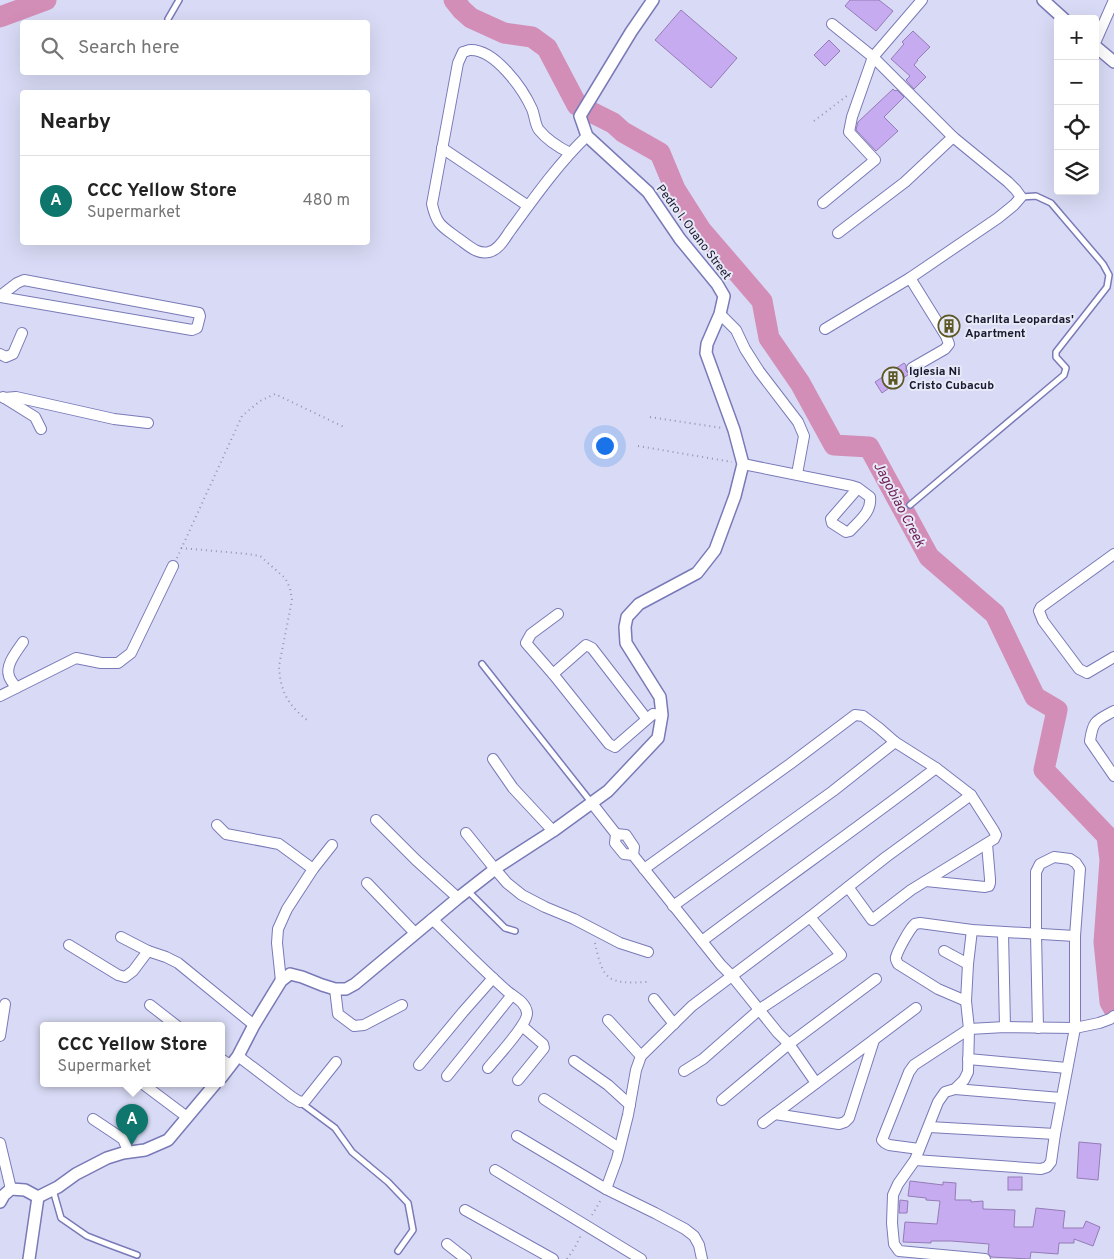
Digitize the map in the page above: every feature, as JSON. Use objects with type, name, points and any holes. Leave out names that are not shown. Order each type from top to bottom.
[{"type":"street","name":"Pedro I. Ouano Street","points":[[653,0],[631,32],[580,116],[588,136],[648,192],[680,239],[717,284],[724,296],[720,314],[707,344],[706,353],[734,430]]},
{"type":"street","points":[[823,203],[875,160],[849,132],[852,117],[872,57],[922,0]]},
{"type":"street","points":[[1043,0],[1060,15]]},
{"type":"street","points":[[1099,35],[1114,0]]},
{"type":"street","points":[[825,328],[910,278],[998,218],[1021,197],[1008,182],[953,137],[872,57],[832,24]]},
{"type":"street","points":[[1099,48],[1114,62]]},
{"type":"street","points":[[570,153],[550,142],[538,128],[532,109],[516,82],[504,67],[484,53],[470,50],[463,52],[458,63],[432,204],[435,218],[441,225],[478,252],[490,252],[498,248],[570,153],[588,136]]},
{"type":"street","points":[[838,233],[905,182],[953,137]]},
{"type":"street","points":[[442,148],[528,206]]},
{"type":"street","points":[[910,278],[946,336],[948,344],[945,349],[912,368]]},
{"type":"street","points":[[24,280],[198,313],[200,316],[197,328],[192,330],[0,296],[24,280]]},
{"type":"street","points":[[720,314],[736,330],[759,371],[798,422],[804,436],[797,474]]},
{"type":"street","points":[[0,354],[6,356],[14,354],[22,333]]},
{"type":"street","points":[[2,397],[16,397],[114,419],[148,423]]},
{"type":"street","points":[[2,397],[35,417],[41,429]]},
{"type":"street","points":[[225,1062],[238,1056],[254,1025],[281,981],[290,974],[335,989],[346,989],[355,984],[467,890],[608,791],[658,738],[662,715],[660,697],[626,643],[625,627],[627,617],[639,604],[697,573],[715,550],[735,496],[743,464],[734,430]]},
{"type":"street","points":[[743,464],[858,488]]},
{"type":"street","points":[[1114,554],[1038,611],[1043,621],[1079,669],[1086,673],[1114,656]]},
{"type":"street","points":[[0,696],[76,658],[101,663],[118,662],[131,653],[173,566]]},
{"type":"street","points":[[558,614],[531,634],[526,643],[609,744],[615,747],[652,714],[662,715]]},
{"type":"street","points":[[16,688],[9,677],[8,669],[23,642]]},
{"type":"street","points":[[553,674],[586,645],[592,648],[646,718]]},
{"type":"street","points":[[1114,711],[1097,720],[1092,728],[1090,741],[1114,776]]},
{"type":"street","points":[[644,868],[774,776],[855,715],[863,716],[895,742],[936,768],[971,795],[996,835],[987,844],[911,890],[872,920],[848,887]]},
{"type":"street","points":[[673,906],[832,791],[895,742]]},
{"type":"street","points":[[493,759],[513,788],[553,831]]},
{"type":"street","points":[[702,941],[936,768]]},
{"type":"street","points":[[606,1189],[617,1159],[628,1115],[636,1070],[641,1056],[692,1006],[886,857],[971,795]]},
{"type":"street","points":[[591,802],[616,834],[615,843],[624,854],[633,855],[644,868],[721,965],[789,1044],[816,1083]]},
{"type":"street","points":[[376,820],[458,898]]},
{"type":"street","points":[[218,824],[226,834],[279,844],[313,869]]},
{"type":"street","points":[[466,833],[495,869],[522,895],[620,943],[648,952]]},
{"type":"street","points":[[926,881],[989,886],[987,844]]},
{"type":"street","points":[[281,981],[277,943],[278,929],[287,909],[313,869],[332,845]]},
{"type":"street","points":[[915,1160],[1041,1169],[1051,1162],[1075,1028],[1075,936],[1080,869],[1076,863],[1070,860],[1054,858],[1040,864],[1036,872],[1038,1028]]},
{"type":"street","points":[[367,883],[415,933]]},
{"type":"street","points":[[684,1071],[703,1059],[760,1009],[841,955],[810,917]]},
{"type":"street","points":[[432,919],[493,978],[521,1002],[527,1013],[526,1020],[522,1026],[488,1068]]},
{"type":"street","points":[[966,1001],[938,989],[896,962],[896,956],[915,924],[1004,933],[1075,936]]},
{"type":"street","points":[[972,930],[966,1001],[969,1029],[968,1072],[964,1080],[955,1088],[945,1092],[938,1102],[915,1160],[898,1184],[893,1195],[892,1223],[894,1244],[900,1251],[985,1259]]},
{"type":"street","points":[[1004,933],[1005,1027]]},
{"type":"street","points":[[121,938],[148,952],[166,956],[178,963],[254,1025]]},
{"type":"street","points":[[68,945],[118,975],[125,977],[133,971],[148,952]]},
{"type":"street","points":[[944,951],[968,964]]},
{"type":"street","points":[[419,1065],[493,978]]},
{"type":"street","points":[[722,1100],[789,1044],[876,980]]},
{"type":"street","points":[[335,989],[338,1014],[354,1026],[364,1024],[402,1005]]},
{"type":"street","points":[[447,1076],[512,995]]},
{"type":"street","points":[[654,999],[674,1024]]},
{"type":"street","points":[[0,1036],[5,1004]]},
{"type":"street","points":[[150,1005],[173,1022]]},
{"type":"street","points":[[763,1124],[916,1008]]},
{"type":"street","points":[[919,1149],[889,1145],[882,1140],[909,1072],[914,1066],[969,1029],[1005,1027],[1075,1028],[1099,1024],[1112,1017]]},
{"type":"street","points":[[608,1020],[641,1056]]},
{"type":"street","points":[[518,1080],[544,1048],[543,1044],[522,1026]]},
{"type":"street","points":[[775,1114],[838,1124],[845,1122],[849,1118],[874,1040]]},
{"type":"street","points":[[238,1056],[300,1102],[305,1101],[336,1062]]},
{"type":"street","points":[[968,1059],[1067,1068]]},
{"type":"street","points":[[574,1061],[608,1085],[630,1104]]},
{"type":"street","points":[[147,1087],[187,1117]]},
{"type":"street","points":[[0,1202],[11,1189],[25,1190],[38,1196],[107,1158],[127,1152],[145,1150],[168,1140],[213,1087]]},
{"type":"street","points":[[955,1088],[1061,1098]]},
{"type":"street","points":[[544,1099],[619,1148]]},
{"type":"street","points":[[93,1119],[123,1138],[127,1152]]},
{"type":"street","points":[[929,1127],[1055,1134]]},
{"type":"street","points":[[517,1136],[606,1189],[685,1229],[694,1236],[699,1245],[702,1259]]},
{"type":"street","points":[[0,1143],[11,1189]]},
{"type":"street","points":[[494,1170],[641,1259]]},
{"type":"street","points":[[30,1259],[38,1196]]},
{"type":"street","points":[[466,1210],[553,1259]]},
{"type":"street","points":[[447,1244],[466,1259]]},
{"type":"lane","points":[[168,19],[179,0]]},
{"type":"lane","points":[[910,505],[1064,375],[1066,368],[1056,357],[1056,352],[1107,286],[1109,274],[1103,264],[1051,203],[1036,196],[1021,197]]},
{"type":"lane","points":[[482,664],[591,802]]},
{"type":"lane","points":[[467,890],[505,928],[515,931]]},
{"type":"lane","points":[[300,1102],[335,1128],[352,1152],[388,1182],[408,1203],[412,1230],[398,1251]]},
{"type":"lane","points":[[53,1189],[61,1218],[87,1236],[137,1254]]},
{"type":"path","points":[[814,121],[863,83]]},
{"type":"path","points":[[173,566],[242,416],[260,401],[275,394],[344,427]]},
{"type":"path","points":[[650,417],[734,430]]},
{"type":"path","points":[[638,446],[743,464]]},
{"type":"path","points":[[181,548],[260,556],[285,578],[290,588],[292,600],[279,666],[280,677],[288,701],[307,720]]},
{"type":"path","points":[[588,926],[599,963],[604,973],[619,983],[646,982]]},
{"type":"building","points":[[850,0],[879,0],[893,11],[876,31],[845,6]]},
{"type":"building","points":[[681,10],[737,58],[711,88],[655,40]]},
{"type":"building","points":[[913,31],[930,47],[914,65],[926,77],[914,89],[906,80],[910,76],[891,59],[904,44],[902,42]]},
{"type":"building","points":[[829,40],[840,51],[825,66],[814,55]]},
{"type":"building","points":[[893,89],[897,90],[904,97],[884,117],[898,131],[876,151],[856,130],[858,122]]},
{"type":"building","name":"Charlita Leopardas' Apartment","points":[[950,316],[959,328],[952,333],[944,320]]},
{"type":"building","name":"Iglesia Ni Cristo Cubacub","points":[[904,363],[909,374],[882,393],[875,382]]},
{"type":"building","points":[[1079,1142],[1101,1144],[1098,1180],[1077,1178]]},
{"type":"building","points":[[1008,1177],[1022,1177],[1022,1190],[1008,1190]]},
{"type":"building","points":[[910,1181],[943,1185],[943,1182],[956,1183],[955,1200],[983,1201],[983,1209],[1015,1210],[1014,1227],[1033,1227],[1036,1208],[1065,1211],[1063,1228],[1083,1228],[1086,1221],[1100,1227],[1093,1246],[1074,1239],[1074,1243],[1059,1243],[1058,1254],[1031,1252],[1030,1259],[991,1257],[988,1253],[989,1244],[951,1241],[931,1241],[931,1243],[903,1242],[905,1222],[937,1224],[940,1201],[908,1196]]},
{"type":"building","points":[[900,1200],[908,1201],[907,1213],[899,1213]]},
{"type":"waterway","name":"Jagobiao Creek","points":[[0,17],[46,0]]},
{"type":"waterway","name":"Jagobiao Creek","points":[[454,0],[471,18],[504,33],[532,37],[547,48],[577,105],[613,123],[623,132],[660,153],[675,189],[701,230],[762,301],[769,338],[800,383],[834,445],[869,447],[929,557],[995,614],[1035,697],[1057,710],[1044,770],[1107,836],[1110,860],[1104,942],[1110,1002],[1114,1009]]},
{"type":"place","name":"Charlita Leopardas' Apartment","points":[[949,326]]},
{"type":"place","name":"Iglesia Ni Cristo Cubacub","points":[[893,378]]},
{"type":"place","name":"CCC Yellow Store","points":[[132,1145]]}]
